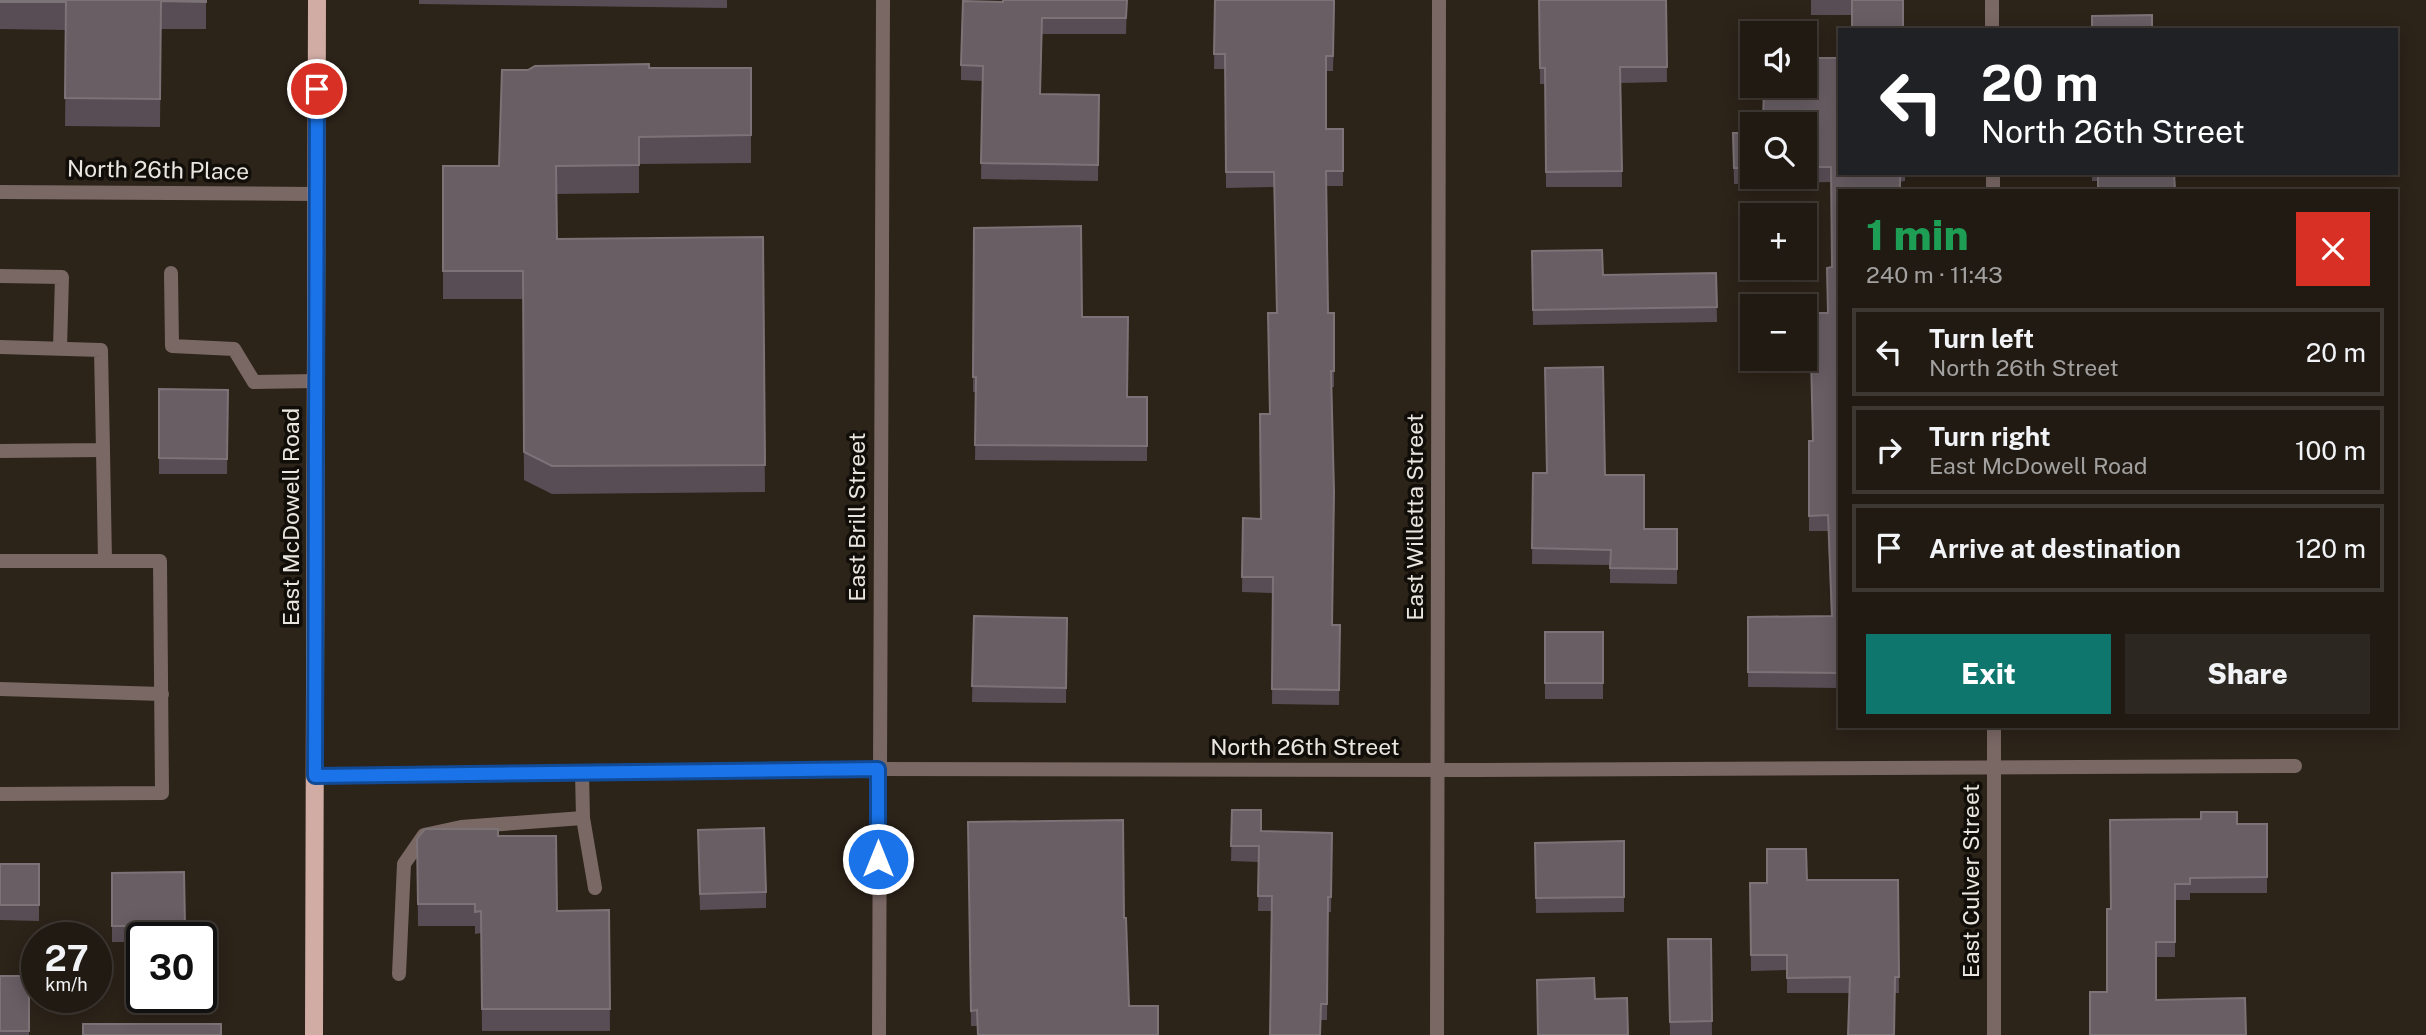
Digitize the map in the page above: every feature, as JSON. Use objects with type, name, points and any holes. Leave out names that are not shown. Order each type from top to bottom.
[{"type":"main road","name":"East McDowell Road","points":[[314,1035],[317,0]]},
{"type":"street","name":"East Brill Street","points":[[879,1035],[883,0]]},
{"type":"street","name":"East Willetta Street","points":[[1437,1035],[1439,0]]},
{"type":"street","points":[[1992,0],[1992,28]]},
{"type":"street","name":"North 26th Place","points":[[0,191],[316,194]]},
{"type":"street","points":[[171,273],[172,346],[234,349],[254,382],[316,381]]},
{"type":"street","points":[[0,276],[62,277],[60,348]]},
{"type":"street","points":[[0,347],[102,350],[105,561]]},
{"type":"street","points":[[0,451],[103,450]]},
{"type":"street","points":[[0,561],[160,561],[162,694],[162,793],[0,794]]},
{"type":"street","points":[[0,690],[162,694]]},
{"type":"street","name":"East Culver Street","points":[[1994,728],[1994,1035]]},
{"type":"street","name":"North 26th Street","points":[[315,776],[878,769],[1437,770],[2295,766]]},
{"type":"street","points":[[582,772],[583,818],[595,888]]},
{"type":"street","points":[[399,974],[404,864],[424,835],[461,827],[583,818]]},
{"type":"building","points":[[0,0],[206,0],[206,2],[161,1],[160,99],[65,98],[66,2]]},
{"type":"building","points":[[1127,0],[1126,18],[1042,18],[1040,94],[1099,95],[1098,165],[981,163],[983,66],[961,65],[963,1]]},
{"type":"building","points":[[1215,0],[1334,0],[1333,56],[1326,56],[1326,129],[1343,129],[1343,171],[1326,171],[1328,313],[1334,313],[1334,371],[1331,371],[1334,492],[1332,625],[1340,625],[1339,690],[1272,689],[1273,577],[1242,577],[1243,518],[1261,519],[1260,414],[1270,414],[1268,313],[1277,313],[1274,172],[1226,172],[1225,54],[1214,54]]},
{"type":"building","points":[[1539,0],[1666,0],[1667,67],[1620,67],[1622,171],[1546,172],[1545,68],[1540,68]]},
{"type":"building","points":[[1852,0],[1903,0],[1903,28],[1852,28]]},
{"type":"building","points":[[2152,15],[2152,28],[2092,28],[2092,16]]},
{"type":"building","points":[[1817,58],[1838,58],[1838,175],[1900,175],[1900,189],[1838,189],[1838,673],[1748,672],[1748,617],[1832,616],[1828,515],[1809,516],[1809,441],[1813,441],[1811,371],[1817,371],[1817,313],[1828,313],[1827,268],[1832,267],[1831,167],[1817,167],[1817,112],[1763,112],[1764,98],[1817,98]]},
{"type":"building","points":[[649,64],[649,68],[751,68],[751,135],[639,137],[639,165],[556,166],[557,239],[763,237],[765,465],[552,466],[524,452],[523,271],[443,271],[443,166],[499,166],[502,70],[528,70],[535,66]]},
{"type":"building","points":[[1733,133],[1740,133],[1740,168],[1734,168]]},
{"type":"building","points":[[2098,175],[2174,175],[2175,189],[2098,189]]},
{"type":"building","points":[[1081,226],[1082,317],[1128,317],[1127,397],[1147,397],[1147,446],[975,445],[974,228]]},
{"type":"building","points":[[1602,250],[1603,275],[1716,273],[1717,307],[1533,310],[1532,251]]},
{"type":"building","points":[[1603,367],[1605,475],[1644,475],[1644,529],[1677,529],[1677,569],[1610,568],[1611,550],[1532,548],[1533,473],[1547,473],[1545,368]]},
{"type":"building","points":[[159,389],[228,390],[227,459],[159,458]]},
{"type":"building","points":[[974,616],[1067,618],[1066,688],[972,686]]},
{"type":"building","points":[[1545,632],[1603,632],[1603,683],[1545,683]]},
{"type":"building","points":[[1232,810],[1261,810],[1261,831],[1332,833],[1331,897],[1328,897],[1327,1004],[1321,1004],[1320,1035],[1270,1035],[1272,896],[1258,896],[1259,846],[1231,846]]},
{"type":"building","points":[[2201,812],[2237,812],[2237,824],[2267,824],[2267,877],[2190,878],[2190,884],[2175,884],[2175,942],[2156,942],[2156,1000],[2245,998],[2246,1035],[2090,1035],[2090,992],[2107,992],[2107,909],[2111,909],[2110,820],[2201,819]]},
{"type":"building","points":[[1123,820],[1124,918],[1129,1006],[1158,1006],[1158,1035],[978,1035],[977,1010],[971,1011],[968,822]]},
{"type":"building","points":[[764,828],[766,892],[700,894],[698,830]]},
{"type":"building","points":[[425,829],[498,829],[498,836],[556,836],[557,911],[609,910],[610,1009],[482,1009],[481,911],[475,912],[475,904],[418,904],[417,839]]},
{"type":"building","points":[[1624,841],[1624,897],[1536,898],[1535,843]]},
{"type":"building","points":[[1767,849],[1806,849],[1807,880],[1898,880],[1899,977],[1895,977],[1894,1035],[1848,1035],[1850,977],[1787,978],[1787,955],[1751,955],[1750,883],[1767,883]]},
{"type":"building","points":[[0,864],[39,864],[39,905],[0,905]]},
{"type":"building","points":[[184,872],[185,922],[126,922],[126,926],[112,926],[112,873]]},
{"type":"building","points":[[1668,939],[1711,939],[1712,1021],[1670,1022]]},
{"type":"building","points":[[0,976],[21,976],[21,1013],[29,1013],[29,1031],[0,1031]]},
{"type":"building","points":[[1594,978],[1595,999],[1627,998],[1628,1035],[1538,1035],[1537,980]]},
{"type":"building","points":[[83,1024],[221,1024],[221,1035],[83,1035]]},
{"type":"route","points":[[317,89],[315,776],[878,769],[878,859]]}]
